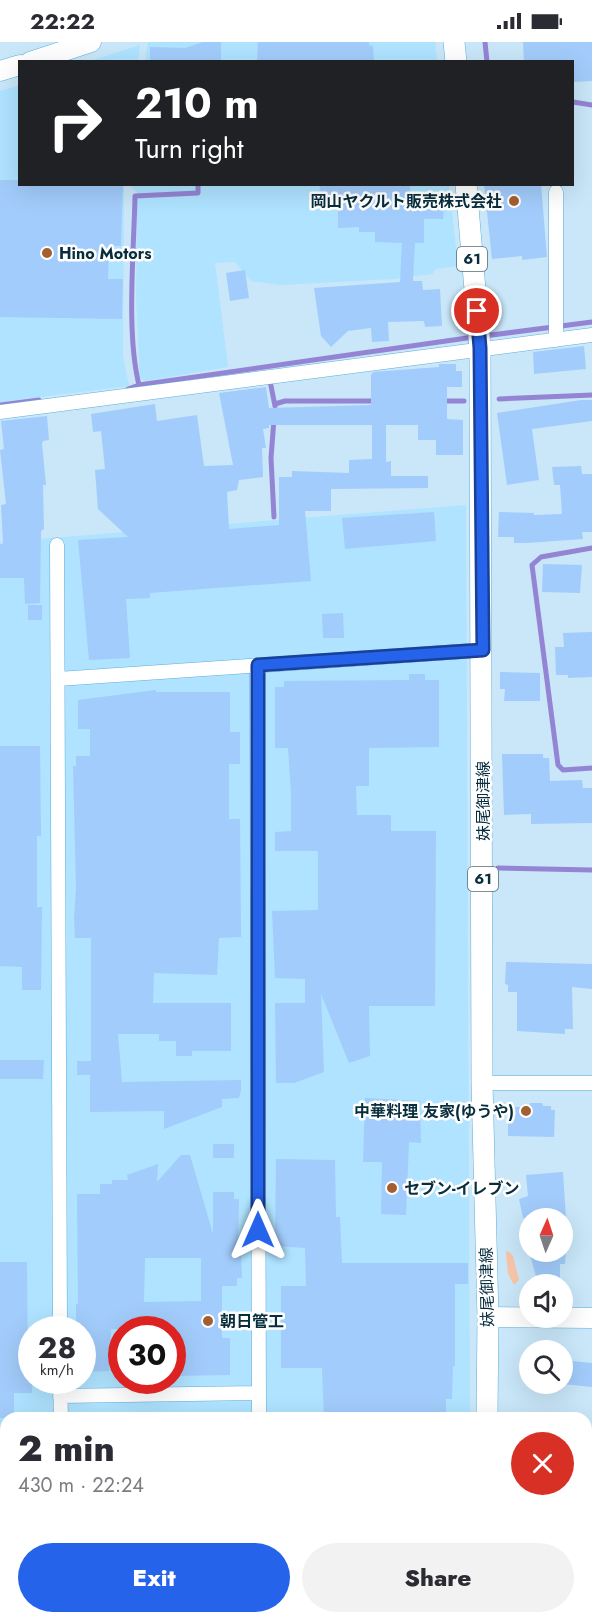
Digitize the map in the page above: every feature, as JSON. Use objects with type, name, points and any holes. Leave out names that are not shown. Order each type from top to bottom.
[{"type":"main road","points":[[454,42],[456,60]]},
{"type":"main road","name":"妹尾御津線","points":[[466,186],[479,341],[483,650],[482,1083],[488,1317],[487,1412]]},
{"type":"street","points":[[36,60],[92,42]]},
{"type":"street","points":[[0,71],[18,66]]},
{"type":"street","points":[[556,192],[556,330]]},
{"type":"street","points":[[0,412],[556,330],[592,335]]},
{"type":"street","points":[[57,545],[60,1316]]},
{"type":"street","points":[[58,679],[483,650]]},
{"type":"street","points":[[258,665],[259,1412]]},
{"type":"street","points":[[482,1083],[592,1083]]},
{"type":"street","points":[[488,1317],[592,1318]]},
{"type":"street","points":[[61,1412],[60,1396],[259,1393]]},
{"type":"shaded area","points":[[148,42],[435,42],[437,60],[145,60]]},
{"type":"shaded area","points":[[140,45],[138,60],[93,60]]},
{"type":"shaded area","points":[[18,85],[18,186],[124,186],[123,356],[129,386],[0,402],[0,91]]},
{"type":"shaded area","points":[[131,186],[449,186],[458,266],[436,269],[432,274],[393,279],[281,285],[251,281],[235,262],[215,263],[228,367],[146,381],[140,378],[136,299],[137,193]]},
{"type":"shaded area","points":[[466,505],[470,1412],[0,1412],[0,542]]},
{"type":"shaded area","points":[[508,1251],[513,1256],[519,1280],[514,1285],[508,1274],[506,1252]]},
{"type":"building","points":[[203,42],[221,42],[221,60],[150,60],[150,47],[185,48]]},
{"type":"building","points":[[258,42],[369,42],[369,45],[373,46],[374,60],[257,60]]},
{"type":"building","points":[[523,42],[592,42],[592,81],[574,82],[574,60],[524,60]]},
{"type":"building","points":[[0,180],[18,180],[18,186],[123,186],[121,246],[109,246],[108,279],[123,279],[122,319],[0,317]]},
{"type":"building","points":[[320,186],[410,186],[410,204],[444,205],[443,219],[424,219],[424,243],[415,243],[413,281],[422,281],[423,290],[440,289],[442,326],[425,327],[424,321],[388,322],[389,341],[372,342],[371,328],[348,331],[331,347],[321,336],[314,288],[400,282],[402,243],[375,242],[375,232],[359,232],[359,227],[338,228],[338,204],[319,203]]},
{"type":"building","points":[[484,186],[541,186],[547,257],[522,260],[522,256],[492,259]]},
{"type":"building","points":[[245,270],[249,298],[230,301],[226,273]]},
{"type":"building","points":[[584,346],[586,369],[534,374],[533,352]]},
{"type":"building","points":[[439,364],[456,364],[456,371],[462,371],[462,387],[447,387],[447,419],[463,420],[463,455],[436,455],[436,440],[418,440],[418,425],[386,425],[386,462],[391,461],[391,476],[428,476],[428,488],[331,489],[331,511],[305,511],[311,581],[150,593],[150,598],[126,599],[130,658],[89,660],[78,540],[128,537],[98,509],[95,470],[105,469],[101,431],[93,432],[91,414],[155,404],[157,421],[197,415],[204,466],[233,465],[219,393],[266,387],[269,408],[371,405],[371,375],[373,372],[439,367]],"holes":[[[269,425],[372,425],[372,459],[349,460],[349,473],[292,471],[292,477],[279,477],[279,525],[229,529],[227,492],[237,490],[239,480],[263,477],[262,448],[266,448],[263,429],[269,428]]]},
{"type":"building","points":[[592,400],[592,421],[532,429],[539,480],[507,485],[497,413]]},
{"type":"building","points":[[47,416],[49,440],[43,441],[42,444],[46,485],[43,485],[44,529],[41,531],[40,603],[25,604],[24,578],[0,578],[0,544],[3,544],[1,505],[6,504],[0,450],[4,449],[1,421]]},
{"type":"building","points":[[581,466],[582,474],[592,474],[592,532],[582,532],[583,539],[527,543],[514,543],[514,537],[498,537],[499,512],[534,513],[534,515],[562,514],[560,485],[554,485],[552,467]]},
{"type":"building","points":[[434,512],[436,541],[345,549],[342,518]]},
{"type":"building","points":[[543,564],[582,565],[580,593],[542,592]]},
{"type":"building","points":[[28,605],[42,605],[42,620],[28,620]]},
{"type":"building","points":[[343,613],[344,638],[323,638],[322,614]]},
{"type":"building","points":[[592,632],[592,677],[568,678],[568,675],[556,675],[555,647],[564,647],[563,633]]},
{"type":"building","points":[[500,672],[540,673],[540,701],[504,701],[505,689],[500,689]]},
{"type":"building","points":[[409,674],[425,674],[425,680],[439,680],[439,747],[369,748],[369,786],[356,786],[357,815],[391,815],[391,831],[436,831],[435,1006],[369,1006],[370,1056],[349,1063],[321,994],[324,1072],[294,1083],[276,1083],[275,1003],[305,1003],[305,979],[275,978],[272,911],[318,910],[318,851],[275,851],[275,832],[291,831],[291,793],[288,748],[275,748],[275,687],[284,687],[284,681],[409,680]]},
{"type":"building","points":[[156,690],[156,692],[230,692],[230,732],[240,732],[240,764],[229,764],[229,819],[240,819],[241,937],[219,938],[217,975],[154,973],[153,1003],[231,1003],[231,1051],[192,1051],[192,1056],[176,1056],[176,1041],[159,1041],[159,1034],[118,1034],[122,1082],[241,1080],[241,1090],[239,1098],[222,1099],[222,1107],[164,1129],[164,1111],[90,1112],[90,1075],[77,1075],[77,1061],[91,1061],[91,938],[75,938],[74,919],[76,888],[73,766],[76,766],[76,756],[90,756],[90,729],[78,729],[78,700]]},
{"type":"building","points":[[0,746],[40,746],[41,836],[37,836],[37,907],[42,907],[41,990],[22,990],[22,967],[0,966]]},
{"type":"building","points":[[502,754],[543,754],[543,758],[549,758],[550,781],[582,780],[583,788],[592,788],[592,823],[531,824],[531,814],[504,815]]},
{"type":"building","points":[[506,962],[592,964],[592,989],[572,987],[573,1029],[565,1029],[565,1034],[517,1031],[517,992],[508,992],[508,985],[505,984]]},
{"type":"building","points":[[0,1060],[44,1060],[43,1079],[0,1079]]},
{"type":"building","points":[[365,1098],[420,1101],[421,1143],[409,1142],[406,1215],[381,1214],[382,1162],[363,1162]]},
{"type":"building","points":[[530,1103],[542,1103],[543,1106],[551,1106],[551,1110],[555,1110],[554,1137],[508,1136],[508,1107],[529,1107]]},
{"type":"building","points":[[213,1144],[234,1144],[234,1158],[213,1158]]},
{"type":"building","points":[[181,1155],[190,1155],[213,1234],[213,1192],[234,1192],[234,1199],[239,1199],[238,1249],[241,1249],[242,1278],[237,1278],[237,1286],[222,1286],[222,1338],[230,1338],[230,1375],[186,1376],[186,1316],[108,1316],[108,1371],[96,1371],[96,1316],[76,1316],[76,1304],[78,1304],[77,1194],[100,1194],[100,1184],[112,1184],[112,1180],[128,1180],[127,1175],[158,1164],[157,1182]],"holes":[[[145,1258],[201,1258],[201,1301],[144,1302]]]},
{"type":"building","points":[[276,1159],[335,1160],[336,1217],[340,1217],[342,1263],[468,1263],[468,1284],[455,1284],[455,1366],[453,1366],[452,1399],[446,1399],[446,1412],[324,1412],[322,1368],[281,1368],[281,1286],[306,1286],[305,1248],[275,1246]]},
{"type":"building","points":[[563,1172],[565,1208],[521,1208],[519,1199],[528,1196],[526,1175]]},
{"type":"building","points":[[0,1262],[27,1262],[27,1316],[18,1316],[18,1393],[14,1393],[14,1412],[0,1412]]},
{"type":"building","points":[[532,1262],[565,1262],[565,1264],[560,1264],[560,1274],[535,1274]]},
{"type":"building","points":[[573,1361],[592,1363],[592,1387],[573,1385]]},
{"type":"waterway","points":[[485,42],[487,60]]},
{"type":"waterway","points":[[574,102],[592,105]]},
{"type":"waterway","points":[[139,385],[135,364],[132,317],[135,196],[198,193],[198,186]]},
{"type":"waterway","points":[[484,336],[592,322]]},
{"type":"waterway","points":[[128,389],[139,385],[474,337]]},
{"type":"waterway","points":[[270,381],[275,406]]},
{"type":"waterway","points":[[499,399],[592,395]]},
{"type":"waterway","points":[[0,405],[39,400]]},
{"type":"waterway","points":[[275,404],[285,401],[376,401]]},
{"type":"waterway","points":[[442,401],[464,401]]},
{"type":"waterway","points":[[274,419],[271,458],[274,517]]},
{"type":"waterway","points":[[592,548],[541,557],[532,565],[558,765],[563,770],[592,768]]},
{"type":"waterway","points":[[498,868],[592,870]]},
{"type":"place","name":"岡山ヤクルト販売株式会社","points":[[514,201]]},
{"type":"place","name":"Hino Motors","points":[[47,253]]},
{"type":"place","name":"中華料理 友家(ゆうや)","points":[[526,1111]]},
{"type":"place","name":"セブン-イレブン","points":[[392,1188]]},
{"type":"place","name":"朝日管工","points":[[208,1321]]},
{"type":"route","points":[[258,1230],[258,665],[483,650],[480,348],[477,311]]}]
